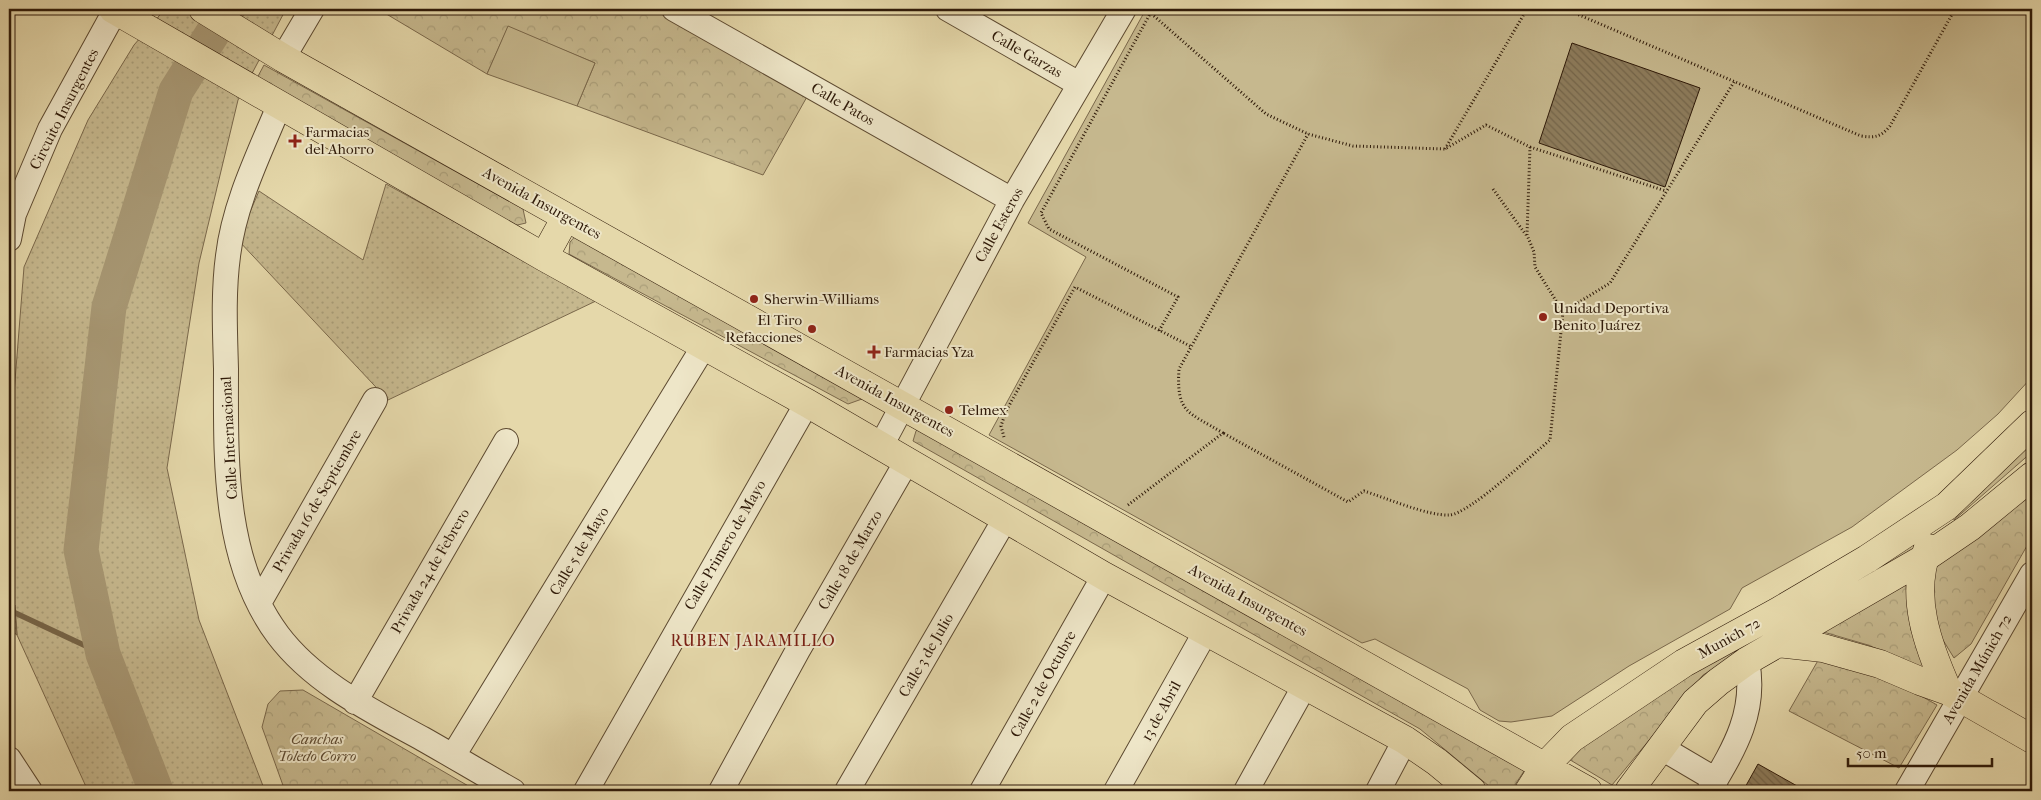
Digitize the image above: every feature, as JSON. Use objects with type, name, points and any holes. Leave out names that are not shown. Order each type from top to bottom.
[{"type":"main road","points":[[114,9],[544,257],[807,403],[1104,576],[1405,740],[1437,762],[1472,791]]},
{"type":"main road","name":"Avenida Insurgentes","points":[[203,9],[283,58],[1588,791]]},
{"type":"main road","points":[[544,257],[566,216]]},
{"type":"main road","name":"Munich 72","points":[[1529,791],[1544,767],[1572,738],[1684,663],[1859,564],[1946,506],[2032,424]]},
{"type":"main road","name":"Munich 72","points":[[1629,791],[1695,702],[1747,661],[1924,559],[1970,527],[2032,476]]},
{"type":"main road","name":"Munich 72","points":[[1924,559],[1946,506]]},
{"type":"main road","points":[[1924,559],[1919,585],[1922,614],[1936,663],[1954,694]]},
{"type":"main road","points":[[1777,643],[1823,648],[1853,655],[1954,694],[2032,739]]},
{"type":"street","name":"Circuito Insurgentes","points":[[9,239],[14,214],[50,129],[114,9]]},
{"type":"street","points":[[283,58],[312,9]]},
{"type":"street","name":"Calle Patos","points":[[674,9],[1012,200]]},
{"type":"street","name":"Calle Garzas","points":[[948,9],[1079,84]]},
{"type":"street","name":"Calle Esteros","points":[[881,446],[1012,200],[1124,9]]},
{"type":"street","name":"Calle Internacional","points":[[268,99],[228,265],[225,324],[227,463],[232,510],[242,558],[259,603],[278,635],[309,667],[355,702],[513,791]]},
{"type":"street","name":"Calle 5 de Mayo","points":[[453,756],[704,346]]},
{"type":"street","name":"Privada 16 de Septiembre","points":[[259,603],[375,400]]},
{"type":"street","name":"Calle Primero de Mayo","points":[[586,791],[807,403]]},
{"type":"street","name":"Privada 24 de Febrero","points":[[355,702],[506,441]]},
{"type":"street","name":"Calle 18 de Marzo","points":[[720,791],[798,650],[907,461]]},
{"type":"street","name":"Calle 3 de Julio","points":[[847,791],[1005,519]]},
{"type":"street","name":"Avenida Múnich 72","points":[[1907,791],[1954,694],[2032,574]]},
{"type":"street","name":"Calle 2 de Octubre","points":[[982,791],[1104,576]]},
{"type":"street","name":"13 de Abril","points":[[1116,791],[1206,632]]},
{"type":"street","points":[[1660,747],[1712,785],[1737,738],[1745,718],[1751,682],[1747,661]]},
{"type":"street","points":[[1246,791],[1305,685]]},
{"type":"street","points":[[1378,791],[1405,740]]},
{"type":"street","points":[[9,759],[30,791]]},
{"type":"path","points":[[1146,9],[1266,114],[1308,134],[1353,146],[1445,149],[1486,125],[1530,147],[1666,191]]},
{"type":"path","points":[[1445,149],[1527,9]]},
{"type":"path","points":[[1574,9],[1577,14],[1734,82],[1861,136],[1873,138],[1882,135],[1890,126],[1955,9]]},
{"type":"path","points":[[1151,12],[1041,213],[1049,229],[1178,297],[1159,331]]},
{"type":"path","points":[[1564,312],[1610,282],[1734,82]]},
{"type":"path","points":[[1308,134],[1180,369],[1180,399],[1186,411],[1348,502],[1364,492],[1451,516],[1469,508],[1550,440],[1564,312],[1534,267],[1534,252],[1526,235],[1493,188]]},
{"type":"path","points":[[1526,235],[1530,147]]},
{"type":"path","points":[[1012,441],[1004,437],[1001,426],[1006,411],[1076,287],[1192,347]]},
{"type":"path","points":[[1121,500],[1129,505],[1223,433]]},
{"type":"green space","points":[[165,9],[286,9],[238,100],[199,263],[167,468],[199,620],[265,791],[88,791],[17,635],[9,547],[9,457],[24,267],[88,120],[134,45]]},
{"type":"green space","points":[[378,9],[653,9],[808,95],[763,175],[577,106],[595,63],[508,27],[487,74]]},
{"type":"green space","name":"Unidad Deportiva Benito Juárez","points":[[1146,9],[2032,9],[2032,377],[1998,414],[1957,450],[1852,527],[1742,588],[1730,609],[1629,666],[1552,716],[1511,722],[1499,721],[1480,710],[1468,689],[1375,639],[1362,643],[989,435],[1086,257],[1028,223]]},
{"type":"green space","points":[[508,26],[595,63],[577,106],[487,74]]},
{"type":"green space","points":[[264,65],[523,209],[526,223],[513,226],[256,80]]},
{"type":"green space","points":[[386,184],[598,300],[388,400],[238,240],[259,191],[363,260]]},
{"type":"green space","points":[[579,232],[862,399],[848,404],[569,254],[570,242]]},
{"type":"green space","points":[[924,422],[1526,768],[1511,791],[1495,791],[1420,729],[913,441],[916,431]]},
{"type":"green space","points":[[2032,432],[2032,452],[1954,520],[1951,508]]},
{"type":"green space","points":[[2032,488],[2032,537],[1971,644],[1954,658],[1935,627],[1931,600],[1934,568]]},
{"type":"green space","points":[[1912,540],[1915,550],[1703,675],[1612,785],[1567,758],[1663,686]]},
{"type":"green space","points":[[1905,577],[1911,630],[1927,670],[1868,645],[1820,631]]},
{"type":"green space","points":[[1820,657],[1834,659],[1864,669],[1911,690],[1937,705],[1899,768],[1789,711]]},
{"type":"green space","name":"Canchas Toledo Corro","points":[[303,690],[477,791],[285,791],[262,727],[268,704],[280,691]]},
{"type":"shaded area","points":[[9,602],[15,605],[17,635],[9,629]]},
{"type":"building","points":[[1572,43],[1700,88],[1665,187],[1539,143]]},
{"type":"building","points":[[1758,764],[1806,791],[1743,791]]},
{"type":"waterway","points":[[156,791],[103,654],[81,550],[109,307],[176,91],[228,9]]},
{"type":"waterway","points":[[9,610],[103,654]]},
{"type":"place","name":"Farmacias del Ahorro","points":[[295,141]]},
{"type":"place","name":"Sherwin-Williams","points":[[754,299]]},
{"type":"place","name":"Unidad Deportiva Benito Juárez","points":[[1543,317]]},
{"type":"place","name":"El Tiro Refacciones","points":[[812,329]]},
{"type":"place","name":"Farmacias Yza","points":[[874,352]]},
{"type":"place","name":"Telmex","points":[[949,410]]},
{"type":"district","name":"RUBEN JARAMILLO","points":[[753,640]]}]
